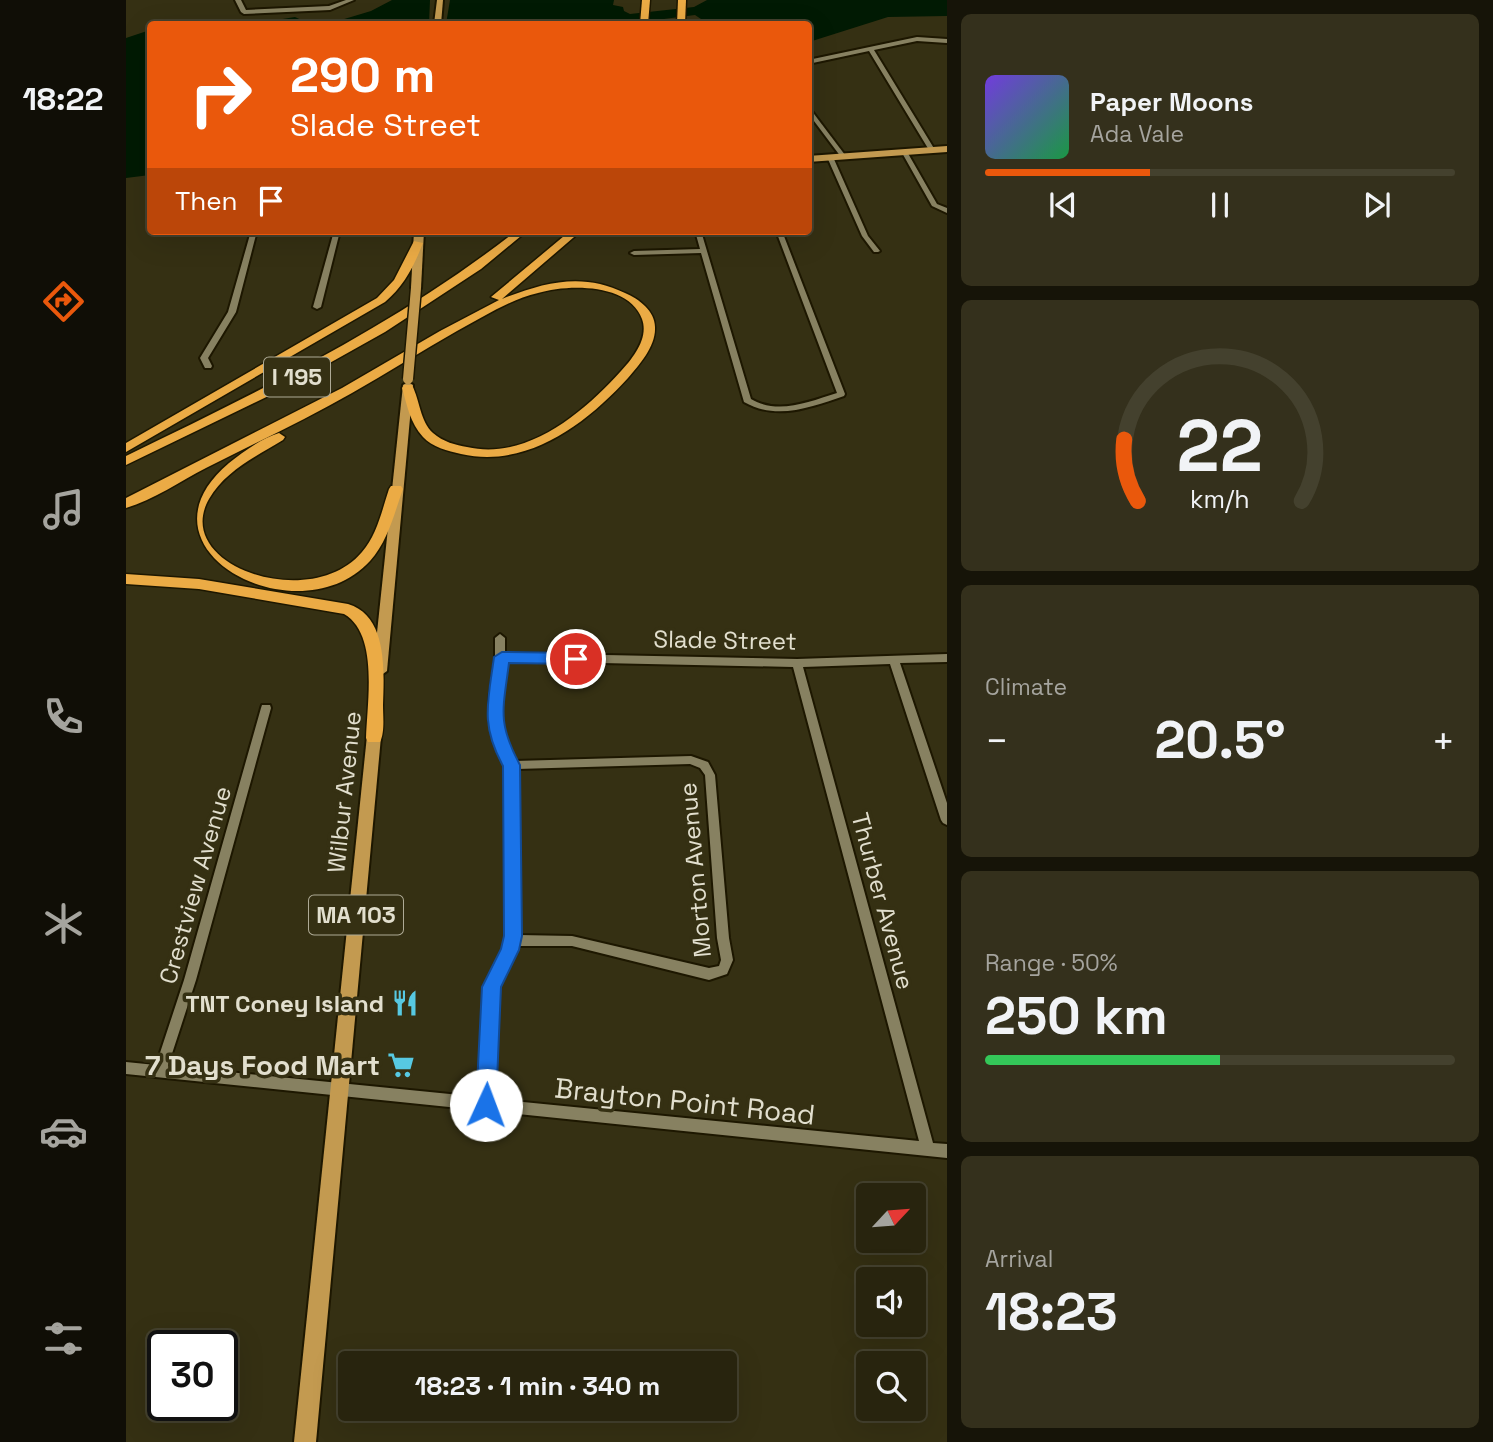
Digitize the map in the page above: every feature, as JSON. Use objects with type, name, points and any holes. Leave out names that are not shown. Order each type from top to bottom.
[{"type":"highway","points":[[682,3],[682,21]]},
{"type":"highway","points":[[460,279],[506,235]]},
{"type":"highway","name":"I 195","points":[[126,461],[339,354],[460,279],[517,235]]},
{"type":"highway","name":"I 195","points":[[126,504],[371,378],[437,338],[527,274],[571,235]]},
{"type":"highway","points":[[126,448],[391,293],[408,269],[419,237]]},
{"type":"highway","points":[[408,384],[417,420],[431,438],[439,443],[476,453],[502,453],[520,449],[550,436],[589,410],[607,394],[634,364],[649,335],[650,326],[648,318],[636,303],[617,292],[584,285],[561,285],[539,288],[511,298],[437,338]]},
{"type":"highway","points":[[371,378],[222,474],[200,504],[196,524],[199,537],[212,557],[246,579],[277,585],[318,581],[344,573],[358,565],[369,553],[378,542],[396,489]]},
{"type":"highway","points":[[126,579],[199,584],[238,590],[348,609],[361,617],[371,635],[374,651],[374,738]]},
{"type":"main road","points":[[438,21],[440,0]]},
{"type":"main road","points":[[812,159],[947,149]]},
{"type":"main road","name":"Wilbur Avenue","points":[[305,1442],[408,384],[419,237]]},
{"type":"street","points":[[238,0],[244,12],[330,8],[351,0]]},
{"type":"street","points":[[812,61],[917,39],[947,41]]},
{"type":"street","points":[[872,48],[932,150]]},
{"type":"street","points":[[812,113],[843,156]]},
{"type":"street","points":[[904,151],[934,205],[947,211]]},
{"type":"street","points":[[830,157],[865,236],[876,251]]},
{"type":"street","points":[[208,366],[204,358],[232,312],[253,235]]},
{"type":"street","points":[[317,307],[336,235]]},
{"type":"street","points":[[699,235],[747,400],[756,407],[771,411],[841,394],[781,235]]},
{"type":"street","points":[[634,253],[704,251]]},
{"type":"street","points":[[486,1105],[492,987],[512,940],[512,765],[502,748],[494,718],[502,657],[500,638]]},
{"type":"street","name":"Slade Street","points":[[502,657],[797,663],[947,657]]},
{"type":"street","points":[[894,660],[947,820]]},
{"type":"street","name":"Thurber Avenue","points":[[797,663],[928,1149]]},
{"type":"street","name":"Crestview Avenue","points":[[160,1072],[190,980],[267,708]]},
{"type":"street","name":"Morton Avenue","points":[[512,765],[691,760],[704,765],[710,775],[727,960],[723,970],[709,974],[572,941],[512,940]]},
{"type":"street","name":"Brayton Point Road","points":[[126,1068],[947,1151]]},
{"type":"shaded area","points":[[392,0],[430,0],[429,21],[338,21],[371,11]]},
{"type":"shaded area","points":[[450,0],[614,0],[613,5],[623,7],[624,11],[630,14],[694,7],[707,0],[947,0],[947,16],[888,17],[812,41],[812,21],[701,21],[695,15],[648,21],[446,21]]},
{"type":"shaded area","points":[[295,17],[304,21],[270,21]]},
{"type":"shaded area","points":[[147,31],[147,175],[126,178],[126,38]]},
{"type":"place","name":"TNT Coney Island","points":[[405,1003]]},
{"type":"place","name":"7 Days Food Mart","points":[[401,1065]]},
{"type":"route","points":[[486,1105],[489,1002],[492,987],[510,950],[513,936],[512,765],[496,733],[494,718],[502,657],[576,659]]}]
